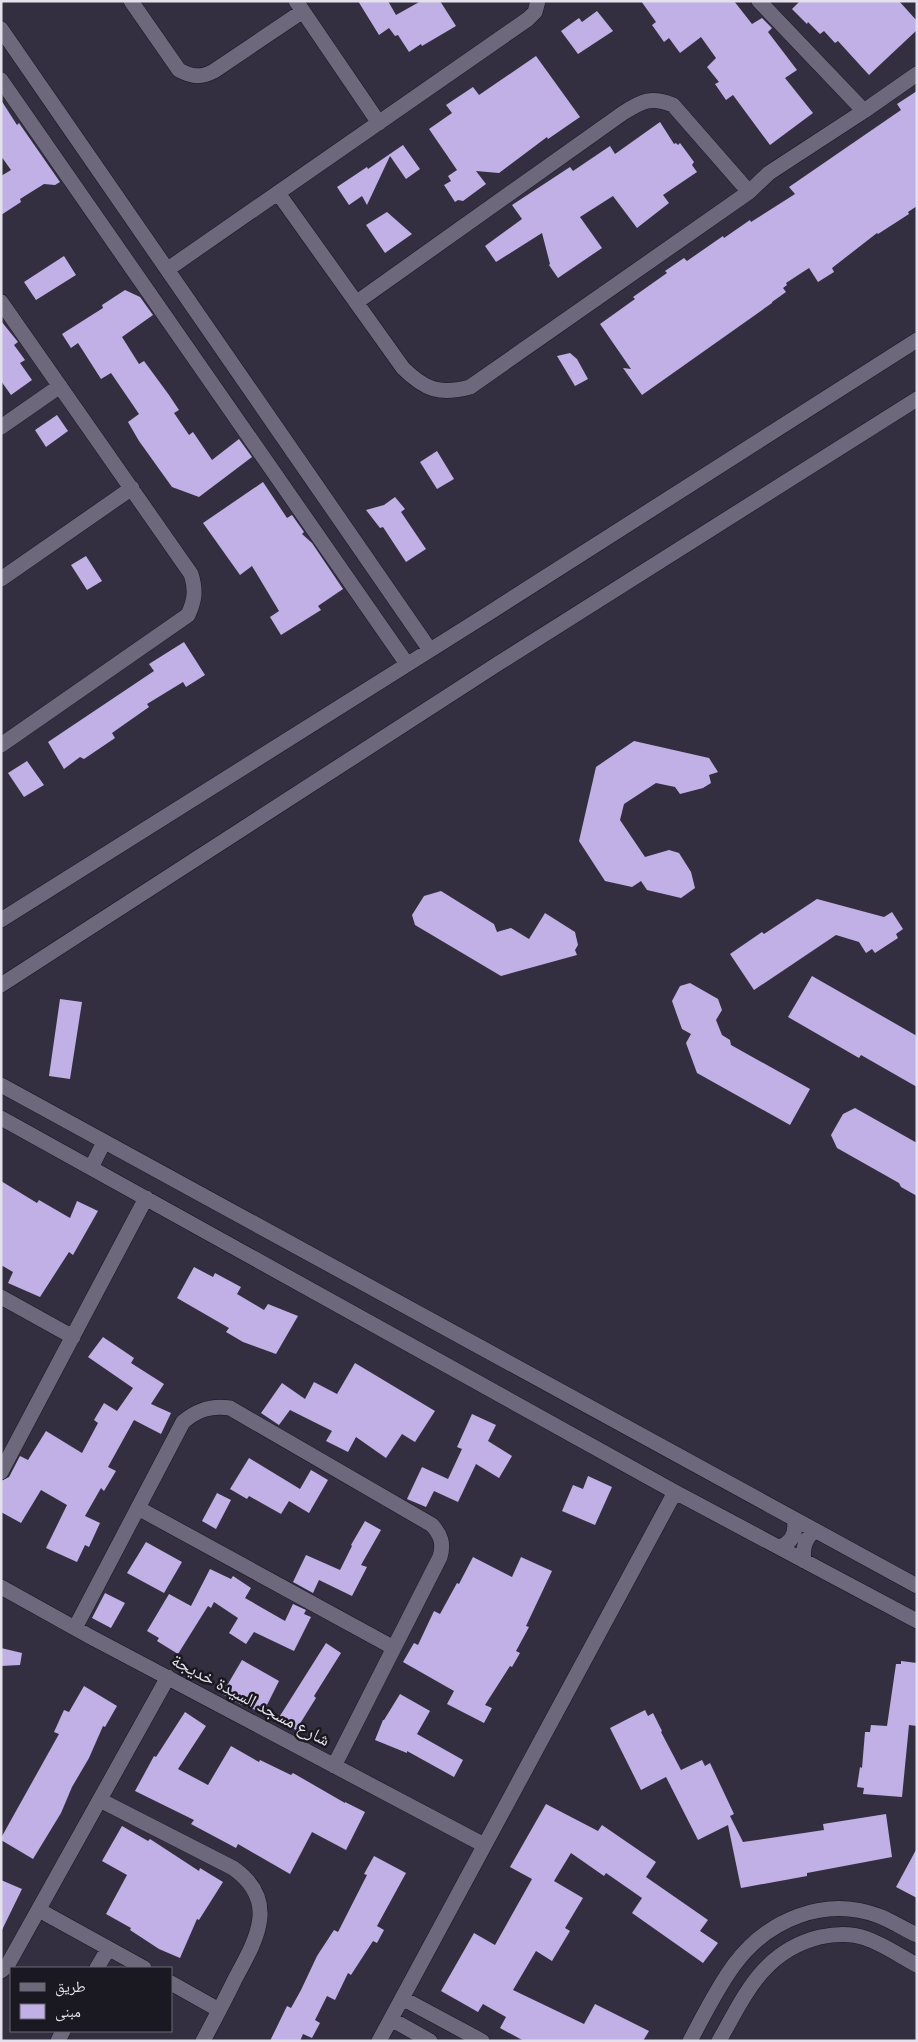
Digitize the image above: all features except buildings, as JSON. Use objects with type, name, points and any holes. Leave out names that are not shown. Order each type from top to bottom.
[{"type":"street","points":[[131,1],[179,70],[196,77],[214,72],[299,6],[379,123]]},
{"type":"street","points":[[168,269],[528,19],[535,12],[538,1]]},
{"type":"street","points":[[759,1],[864,111]]},
{"type":"street","points":[[1,29],[430,650]]},
{"type":"street","points":[[278,193],[403,368],[417,382],[436,390],[457,390],[470,387],[749,192],[769,173],[917,74]]},
{"type":"street","points":[[1,80],[407,664]]},
{"type":"street","points":[[357,302],[623,113],[637,104],[648,100],[661,100],[673,105],[749,192]]},
{"type":"street","points":[[1,302],[191,574],[196,588],[194,602],[188,616],[1,746]]},
{"type":"street","points":[[1,920],[917,340]]},
{"type":"street","points":[[1,427],[60,386]]},
{"type":"street","points":[[1,985],[499,663],[917,399]]},
{"type":"street","points":[[1,579],[132,488]]},
{"type":"street","points":[[1,1085],[917,1586]]},
{"type":"street","points":[[1,1118],[676,1492],[917,1621]]},
{"type":"street","points":[[91,1168],[104,1142]]},
{"type":"street","points":[[1,1472],[146,1198]]},
{"type":"street","points":[[1,1296],[73,1337]]},
{"type":"street","points":[[75,1628],[183,1422],[206,1408],[230,1408],[432,1525],[437,1531],[442,1544],[440,1557],[334,1766]]},
{"type":"street","points":[[379,2041],[676,1492]]},
{"type":"street","points":[[138,1508],[394,1648]]},
{"type":"street","points":[[779,1547],[789,1542],[792,1538],[795,1532],[794,1519]]},
{"type":"street","points":[[804,1561],[803,1554],[806,1541],[815,1530]]},
{"type":"street","name":"شارع مسجد السيدة خديجة","points":[[1,1587],[484,1845]]},
{"type":"street","points":[[1,1971],[7,1966],[168,1677]]},
{"type":"street","points":[[100,1800],[233,1868],[241,1874],[253,1889],[260,1908],[259,1930],[256,1940],[203,2041]]},
{"type":"street","points":[[38,1910],[142,1967]]},
{"type":"street","points":[[690,2041],[723,1981],[746,1950],[766,1933],[794,1916],[815,1910],[858,1910],[879,1916],[917,1935]]},
{"type":"street","points":[[719,2041],[746,1992],[762,1969],[784,1951],[804,1942],[824,1936],[852,1935],[865,1938],[917,1965]]},
{"type":"street","points":[[99,1967],[108,1949]]},
{"type":"street","points":[[172,1984],[219,2010]]},
{"type":"street","points":[[402,1998],[482,2041]]},
{"type":"street","points":[[391,2019],[430,2041]]}]
